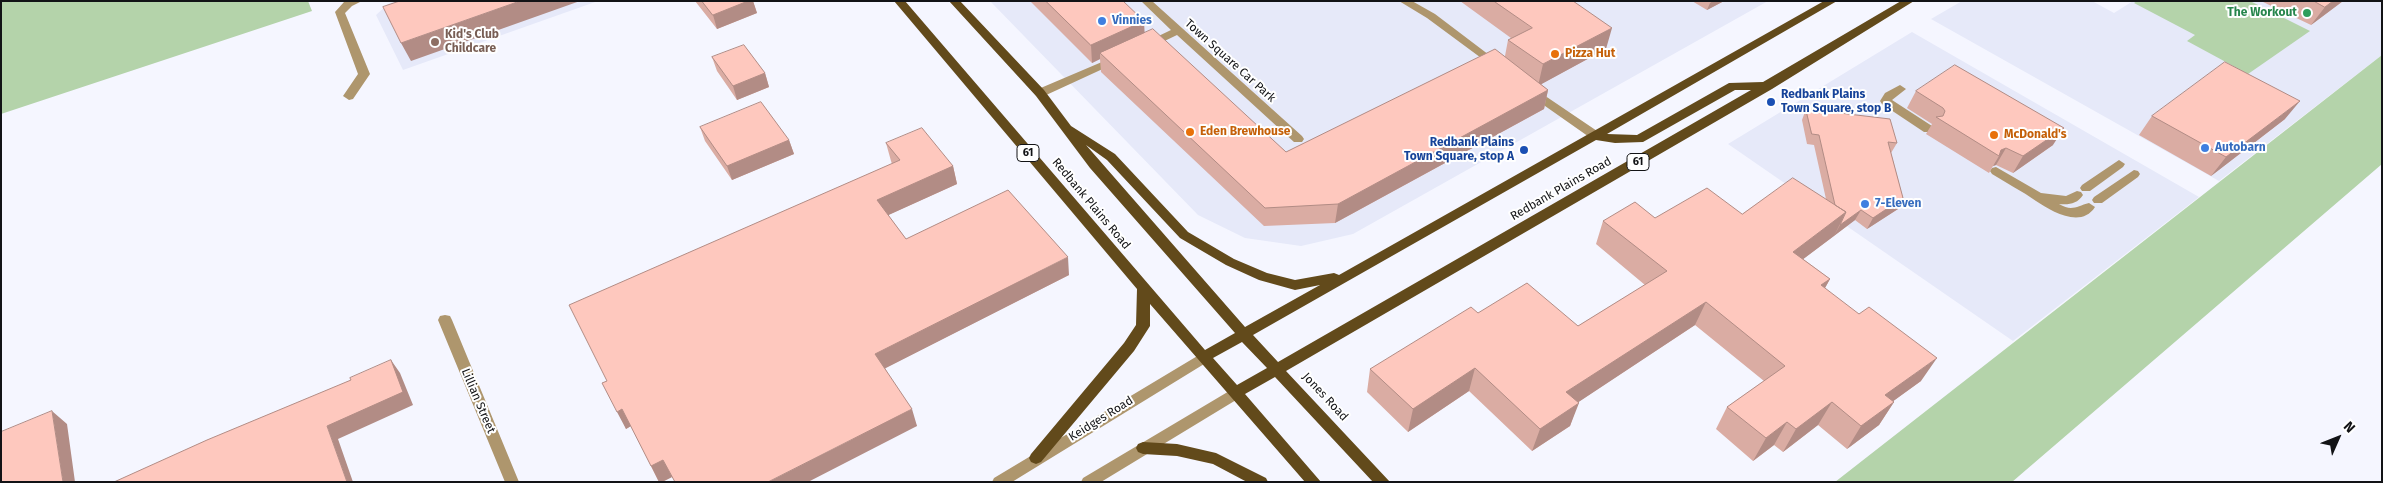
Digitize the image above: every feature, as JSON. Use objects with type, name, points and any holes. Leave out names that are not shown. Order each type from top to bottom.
[{"type":"main road","name":"Redbank Plains Road","points":[[898,1],[1142,288],[1236,393]]},
{"type":"main road","points":[[954,1],[1040,93],[1060,123],[1094,165],[1244,334]]},
{"type":"main road","points":[[1204,357],[1832,1]]},
{"type":"main road","name":"Redbank Plains Road","points":[[1277,368],[1768,86],[1903,2]]},
{"type":"main road","points":[[1596,136],[1615,139],[1639,139],[1733,86],[1768,86]]},
{"type":"main road","points":[[1060,123],[1111,157],[1184,235],[1230,262],[1264,277],[1295,285],[1344,277]]},
{"type":"main road","points":[[1036,458],[1129,347],[1143,326],[1142,288]]},
{"type":"main road","name":"Jones Road","points":[[1244,334],[1383,482]]},
{"type":"main road","name":"61","points":[[1236,393],[1277,368]]},
{"type":"main road","points":[[1236,393],[1314,482]]},
{"type":"main road","points":[[1144,448],[1177,450],[1216,459],[1261,482]]},
{"type":"street","points":[[349,96],[364,74],[340,12],[348,4],[358,1]]},
{"type":"street","name":"Town Square Car Park","points":[[1146,1],[1298,139]]},
{"type":"street","points":[[1404,1],[1430,16],[1508,73]]},
{"type":"street","points":[[1040,93],[1177,30]]},
{"type":"street","points":[[1523,84],[1596,136]]},
{"type":"street","points":[[1900,89],[1889,96],[1886,101],[1928,129]]},
{"type":"street","points":[[2038,197],[2068,201],[2119,164]]},
{"type":"street","points":[[1996,171],[2061,211],[2082,213],[2134,174]]},
{"type":"street","name":"Lillian Street","points":[[445,320],[512,482]]},
{"type":"street","name":"Keidges Road","points":[[998,482],[1204,357]]},
{"type":"street","points":[[1088,482],[1236,393]]},
{"type":"shaded area","name":"Kid's Club Childcare","points":[[397,1],[598,1],[403,70],[376,15],[388,4]]},
{"type":"shaded area","points":[[990,1],[1768,1],[1353,234],[1301,246],[1245,238],[1198,215]]},
{"type":"shaded area","points":[[1962,1],[2092,1],[2114,13],[2133,1],[2382,1],[2382,55],[2219,181],[1931,19]]},
{"type":"shaded area","points":[[1912,32],[2199,197],[2013,341],[1728,144]]},
{"type":"green space","points":[[1,1],[308,1],[312,11],[1,114]]},
{"type":"green space","points":[[2137,1],[2250,1],[2310,31],[2248,74],[2187,41],[2195,35],[2134,3]]},
{"type":"green space","points":[[2382,55],[2382,164],[2012,482],[1835,482]]},
{"type":"building","points":[[400,1],[520,1],[401,43],[383,7]]},
{"type":"building","points":[[702,1],[748,1],[713,15]]},
{"type":"building","points":[[1046,1],[1123,1],[1144,21],[1091,45]]},
{"type":"building","points":[[1494,1],[1573,1],[1612,28],[1543,64],[1508,40],[1532,28]]},
{"type":"building","points":[[2314,1],[2333,1],[2325,7]]},
{"type":"building","points":[[1153,29],[1286,152],[1495,49],[1548,90],[1338,204],[1265,208],[1100,53]]},
{"type":"building","points":[[744,45],[765,73],[733,86],[712,57]]},
{"type":"building","points":[[2225,62],[2300,101],[2226,157],[2152,116]]},
{"type":"building","points":[[1955,65],[2064,128],[2023,156],[2006,148],[2001,150],[1999,156],[1936,117],[1943,116],[1945,111],[1943,108],[1916,91]]},
{"type":"building","points":[[761,102],[789,140],[727,166],[700,127]]},
{"type":"building","points":[[1806,109],[1890,119],[1897,143],[1888,142],[1903,198],[1873,218],[1861,210],[1840,225],[1846,212],[1835,205],[1819,135],[1812,134]]},
{"type":"building","points":[[922,128],[953,166],[877,200],[906,239],[1008,190],[1068,257],[875,354],[912,409],[768,482],[675,482],[663,460],[651,466],[622,409],[617,412],[602,383],[607,381],[569,305],[900,160],[886,143]]},
{"type":"building","points":[[1793,178],[1846,212],[1793,252],[1830,279],[1821,285],[1859,314],[1869,307],[1937,358],[1885,395],[1894,402],[1861,426],[1832,402],[1796,429],[1787,422],[1766,438],[1727,407],[1785,366],[1706,302],[1566,392],[1579,403],[1540,429],[1475,368],[1413,409],[1370,369],[1471,307],[1478,313],[1527,283],[1578,326],[1667,271],[1603,221],[1635,202],[1655,218],[1707,188],[1742,214]]},
{"type":"building","points":[[391,360],[403,392],[327,426],[347,482],[114,482],[207,440],[351,380],[350,378]]},
{"type":"building","points":[[52,411],[63,482],[1,482],[1,432]]},
{"type":"place","name":"The Workout","points":[[2307,13]]},
{"type":"place","name":"Vinnies","points":[[1102,21]]},
{"type":"place","name":"Kid's Club Childcare","points":[[435,42]]},
{"type":"place","name":"Pizza Hut","points":[[1555,54]]},
{"type":"place","name":"Redbank Plains Town Square, stop B","points":[[1771,102]]},
{"type":"place","name":"Eden Brewhouse","points":[[1190,132]]},
{"type":"place","name":"McDonald's","points":[[1994,135]]},
{"type":"place","name":"Autobarn","points":[[2205,148]]},
{"type":"place","name":"Redbank Plains Town Square, stop A","points":[[1524,150]]},
{"type":"place","name":"7-Eleven","points":[[1865,204]]}]
